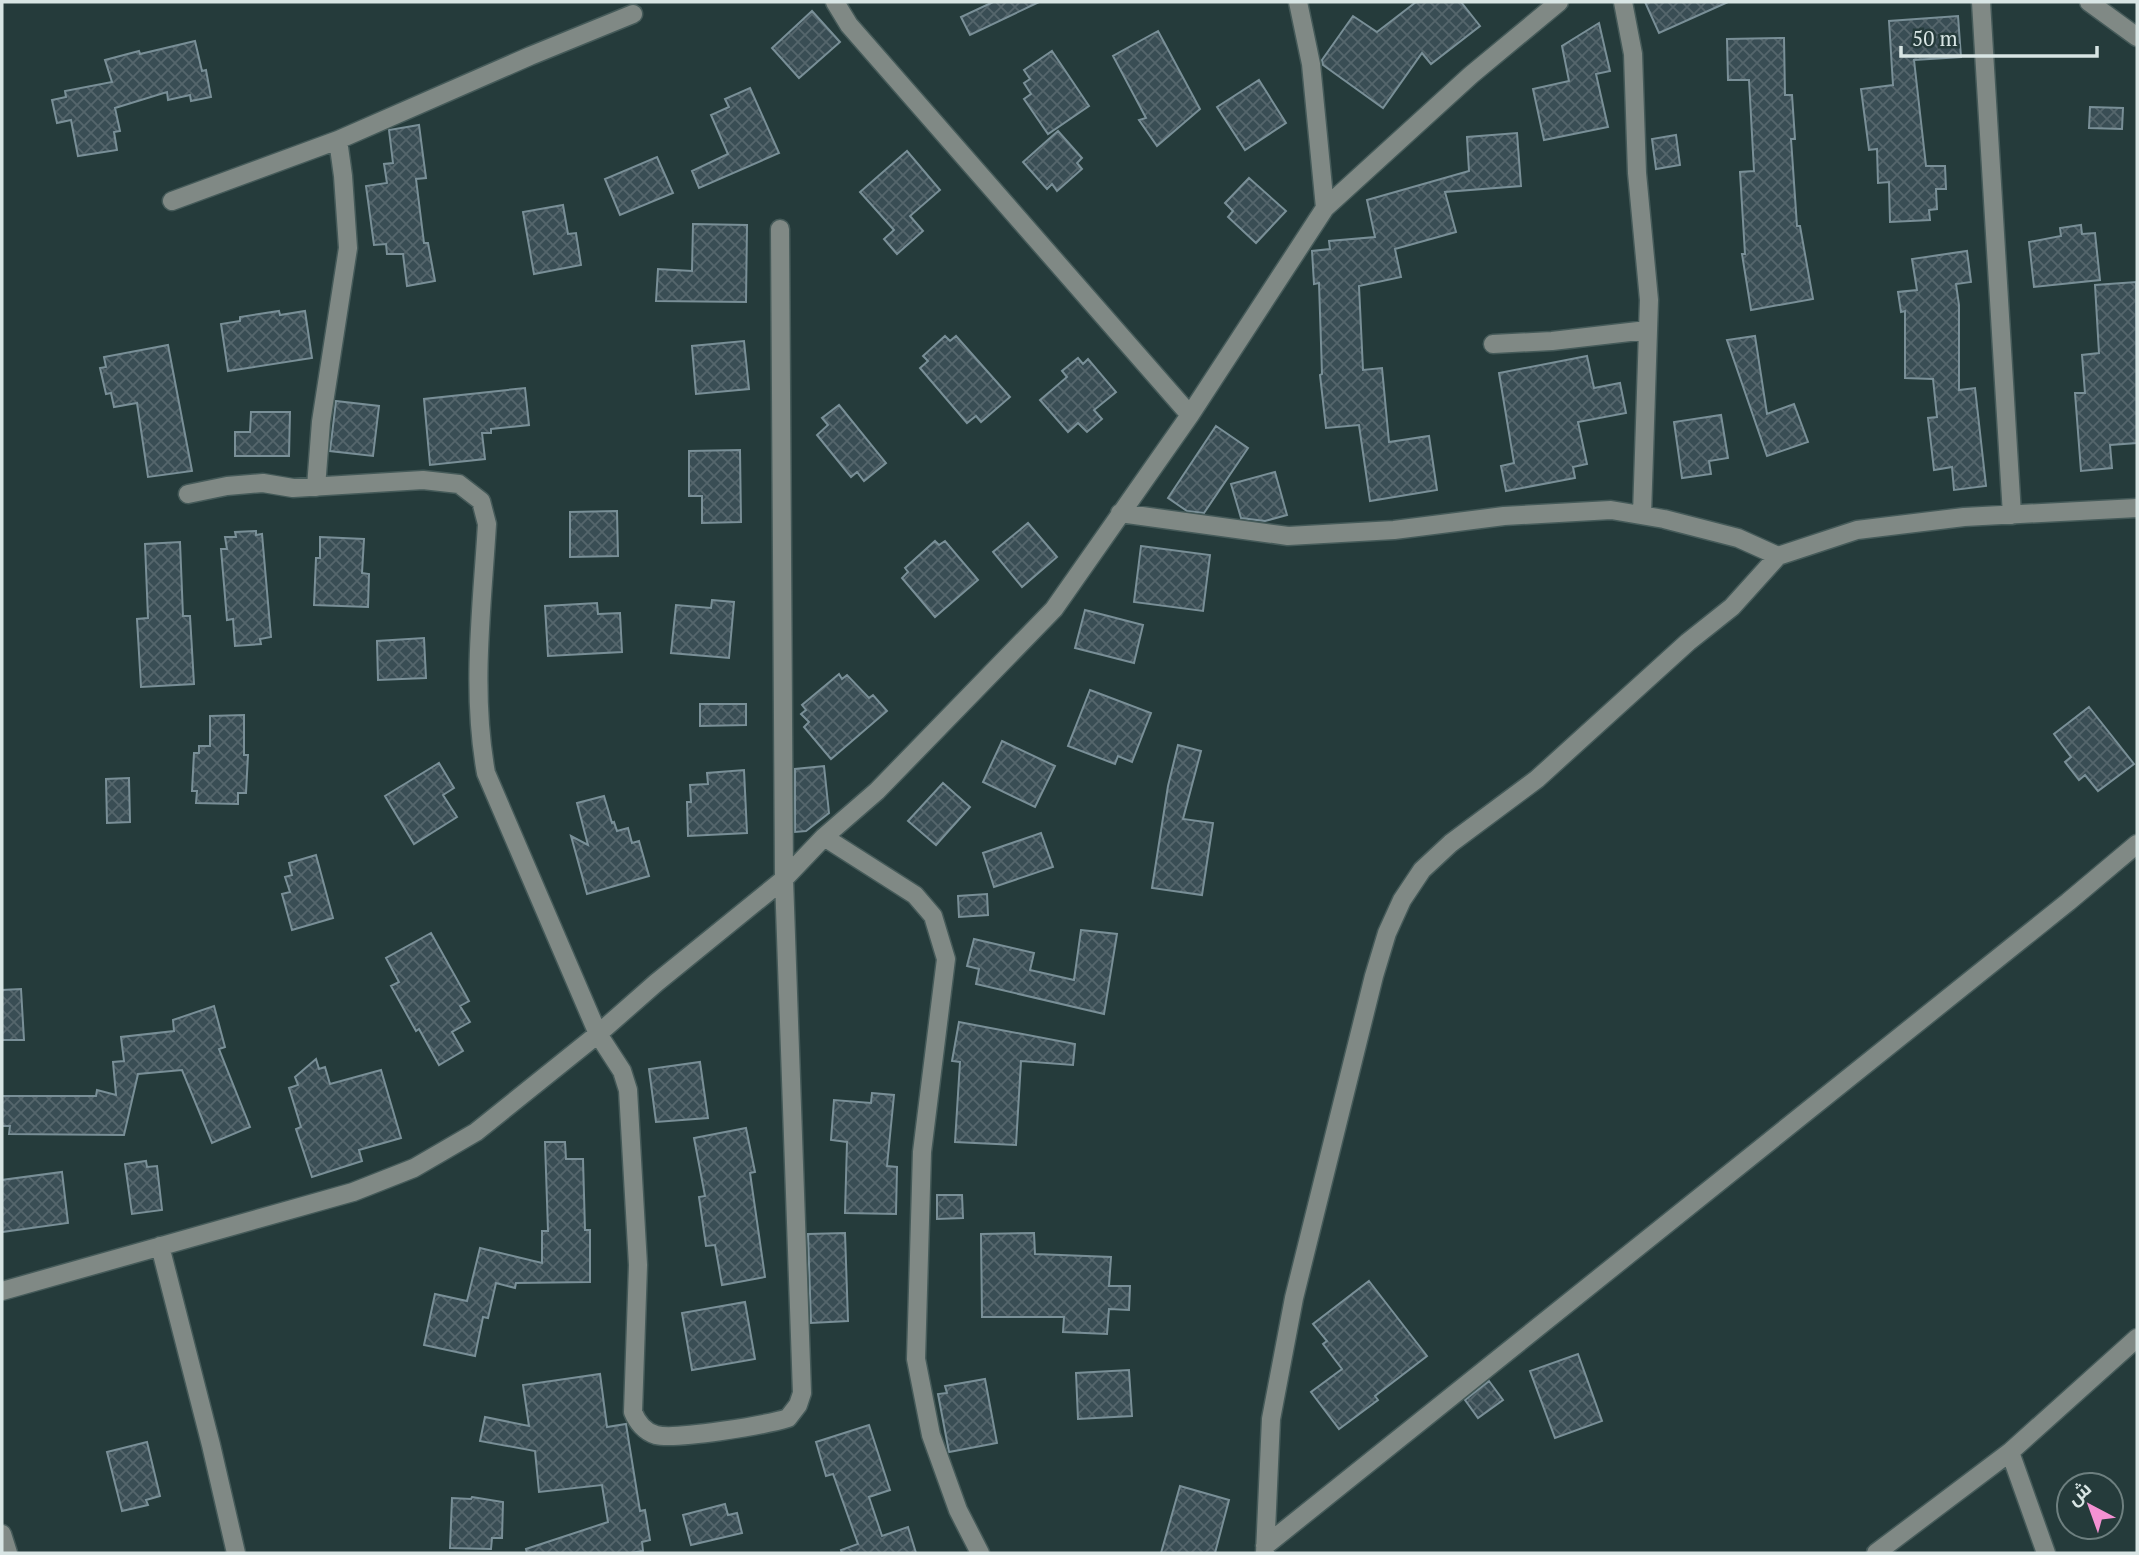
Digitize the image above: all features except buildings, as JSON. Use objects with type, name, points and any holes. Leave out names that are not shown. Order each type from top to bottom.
[{"type":"street","points":[[835,2],[849,25],[1190,415]]},
{"type":"street","points":[[1298,2],[1311,64],[1325,208]]},
{"type":"street","points":[[2,1291],[353,1192],[414,1168],[476,1132],[598,1034],[784,879],[824,837],[877,791],[1054,609],[1190,415],[1325,208],[1471,75],[1559,2]]},
{"type":"street","points":[[1623,2],[1633,54],[1637,173],[1649,300],[1642,515]]},
{"type":"street","points":[[1981,2],[2012,514]]},
{"type":"street","points":[[2089,2],[2137,37]]},
{"type":"street","points":[[172,201],[338,141],[530,56],[633,14]]},
{"type":"street","points":[[316,487],[321,422],[348,248],[338,141]]},
{"type":"street","points":[[188,494],[263,482],[293,488],[423,480],[459,484],[481,501],[487,524],[477,685],[480,741],[486,773],[598,1034],[622,1071],[628,1090],[638,1265],[632,1378],[633,1412],[637,1421],[654,1435],[667,1436],[723,1430],[788,1418],[798,1405],[802,1393],[784,879],[780,229]]},
{"type":"street","points":[[1493,344],[1552,341],[1647,330]]},
{"type":"street","points":[[1265,1550],[1272,1419],[1294,1298],[1374,976],[1387,933],[1402,900],[1422,870],[1451,843],[1537,779],[1688,642],[1732,607],[1778,556],[1857,530],[1964,517],[2137,508]]},
{"type":"street","points":[[1120,513],[1288,536],[1394,530],[1504,516],[1611,510],[1738,538],[1778,556]]},
{"type":"street","points":[[824,837],[915,895],[933,916],[946,959],[922,1152],[916,1359],[931,1435],[958,1510],[980,1553]]},
{"type":"street","points":[[1265,1550],[2137,844]]},
{"type":"street","points":[[160,1246],[236,1553]]},
{"type":"street","points":[[1876,1553],[2010,1452],[2137,1338]]},
{"type":"street","points":[[2010,1452],[2046,1553]]},
{"type":"street","points":[[2,1534],[8,1553]]}]
